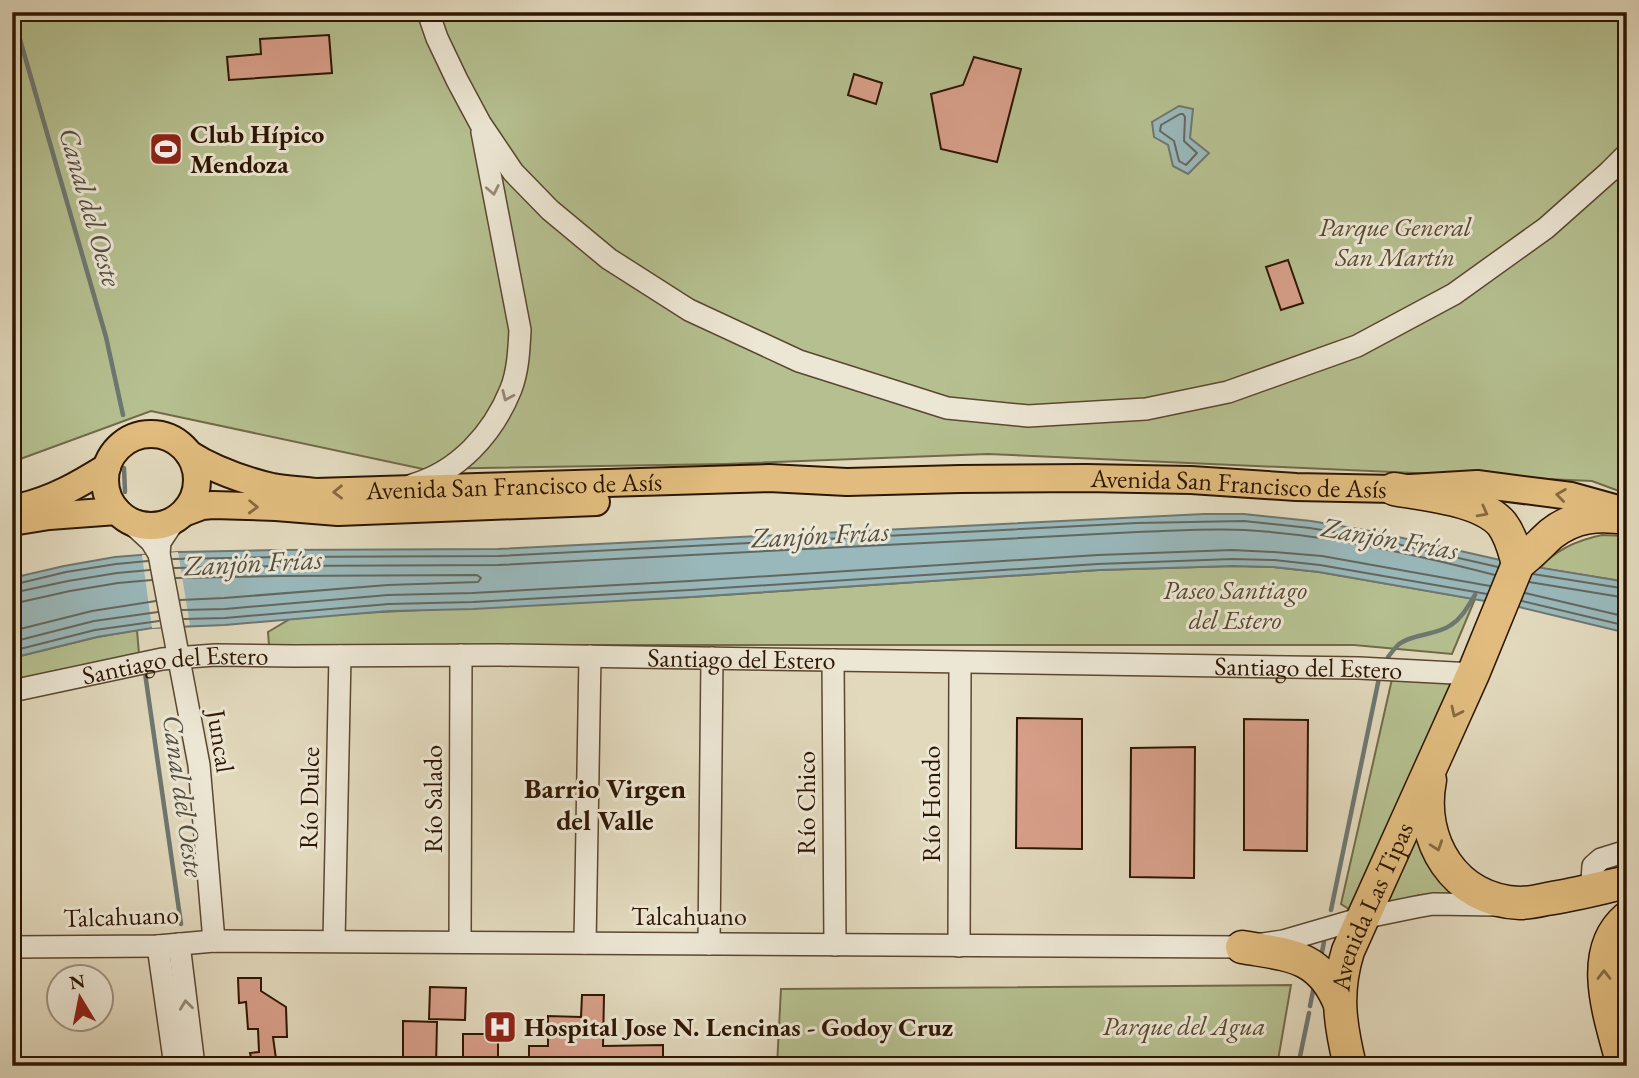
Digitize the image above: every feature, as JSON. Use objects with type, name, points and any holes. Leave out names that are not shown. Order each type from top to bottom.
[{"type":"highway","points":[[1394,489],[1458,501],[1483,510],[1500,522],[1510,536],[1518,564],[1554,532],[1576,520],[1608,515],[1627,518]]},
{"type":"highway","name":"Avenida Las Tipas","points":[[1350,1066],[1342,1033],[1339,1002],[1348,951],[1473,674],[1518,564]]},
{"type":"highway","name":"Avenida Las Tipas","points":[[1436,755],[1427,804],[1432,832],[1441,858],[1459,879],[1474,890],[1490,898],[1520,903]]},
{"type":"highway","points":[[1520,903],[1627,882]]},
{"type":"highway","points":[[1623,1066],[1604,989],[1604,961],[1613,937],[1627,918]]},
{"type":"highway","points":[[1242,947],[1295,956],[1305,961],[1328,981],[1339,1002]]},
{"type":"main road","points":[[151,434],[166,437],[189,454],[195,467],[197,486],[180,516],[159,525],[144,526],[123,516],[108,498],[105,482],[107,467],[124,443],[151,434]]},
{"type":"main road","name":"Avenida San Francisco de Asís","points":[[189,454],[218,471],[271,487],[316,492],[769,478],[846,482],[1086,478],[1394,489],[1477,484],[1571,496],[1627,512]]},
{"type":"main road","points":[[12,510],[44,502],[107,467]]},
{"type":"main road","name":"Avenida San Francisco de Asís","points":[[180,516],[202,506],[276,507],[338,512],[394,510],[769,494],[846,482]]},
{"type":"main road","points":[[12,522],[49,516],[123,516]]},
{"type":"street","points":[[428,12],[457,80],[480,123],[513,172],[550,210],[609,259],[689,310],[799,361],[947,408],[1028,416],[1146,409],[1228,392],[1357,346],[1454,294],[1546,229],[1627,154]]},
{"type":"street","points":[[392,490],[430,480],[462,459],[478,443],[498,415],[511,388],[518,359],[520,330],[480,123]]},
{"type":"street","name":"Juncal","points":[[123,516],[151,541],[159,554],[199,765],[214,941]]},
{"type":"street","points":[[159,554],[160,542],[180,516]]},
{"type":"street","name":"Santiago del Estero","points":[[12,691],[130,665],[177,657],[215,655],[590,656],[1359,668],[1473,674]]},
{"type":"street","name":"Río Salado","points":[[460,942],[461,655]]},
{"type":"street","name":"Río Dulce","points":[[334,942],[340,656]]},
{"type":"street","points":[[585,943],[590,656]]},
{"type":"street","points":[[709,944],[712,658]]},
{"type":"street","name":"Río Chico","points":[[834,660],[835,945]]},
{"type":"street","name":"Río Hondo","points":[[958,946],[960,663]]},
{"type":"street","points":[[1596,889],[1592,880],[1593,866],[1601,859],[1627,851]]},
{"type":"street","points":[[1363,918],[1433,904],[1520,903]]},
{"type":"street","name":"Talcahuano","points":[[12,947],[168,945],[214,941],[1242,947],[1283,941],[1363,918]]},
{"type":"street","points":[[168,945],[175,1066]]},
{"type":"street","points":[[168,945],[194,1066]]},
{"type":"green space","name":"Parque General San Martín","points":[[12,12],[1627,12],[1627,494],[1592,481],[988,454],[725,464],[423,469],[151,411],[12,462]]},
{"type":"green space","points":[[1602,535],[1627,536],[1627,582],[1540,568],[1568,546]]},
{"type":"green space","name":"Paseo Santiago del Estero","points":[[1233,566],[1319,572],[1475,599],[1452,654],[1354,645],[269,645],[268,632],[290,619],[339,614],[691,597],[1099,570]]},
{"type":"green space","points":[[137,630],[139,654],[12,682],[12,658]]},
{"type":"green space","points":[[1392,679],[1453,681],[1349,909],[1341,904]]},
{"type":"green space","points":[[1420,827],[1462,893],[1420,895],[1385,905]]},
{"type":"green space","name":"Parque del Agua","points":[[1291,985],[1277,1066],[777,1066],[781,989]]},
{"type":"water","points":[[1179,106],[1193,109],[1190,138],[1209,153],[1188,174],[1173,166],[1168,145],[1154,137],[1152,122]]},
{"type":"water","name":"Zanjón Frías","points":[[1244,514],[1311,521],[1376,532],[1518,564],[1627,582],[1627,633],[1519,607],[1319,572],[1233,566],[1099,570],[691,597],[389,611],[225,625],[152,628],[97,637],[12,658],[12,578],[115,557],[178,552],[498,549]]},
{"type":"pier","points":[[178,552],[190,625],[152,628],[142,555]]},
{"type":"building","points":[[329,35],[332,73],[229,80],[227,57],[261,54],[260,39]]},
{"type":"building","points":[[974,57],[1021,69],[997,162],[941,149],[931,94],[963,85]]},
{"type":"building","points":[[854,74],[882,83],[876,104],[848,95]]},
{"type":"building","points":[[1288,260],[1303,303],[1281,310],[1266,267]]},
{"type":"building","points":[[1017,718],[1082,719],[1082,849],[1016,848]]},
{"type":"building","points":[[1244,719],[1308,720],[1307,851],[1244,850]]},
{"type":"building","points":[[1195,747],[1194,878],[1130,877],[1131,748]]},
{"type":"building","points":[[238,978],[261,978],[261,991],[286,1007],[287,1037],[273,1037],[277,1066],[253,1066],[250,1053],[259,1052],[258,1029],[248,1029],[246,1002],[239,1003]]},
{"type":"building","points":[[430,987],[466,988],[465,1020],[429,1019]]},
{"type":"building","points":[[582,995],[604,995],[603,1046],[663,1045],[663,1066],[529,1066],[529,1046],[548,1046],[548,1016],[581,1017]]},
{"type":"building","points":[[403,1021],[437,1022],[436,1066],[403,1066]]},
{"type":"building","points":[[463,1034],[498,1034],[498,1066],[463,1066]]},
{"type":"waterway","name":"Canal del Oeste","points":[[12,12],[106,337],[123,415]]},
{"type":"waterway","points":[[124,468],[125,492]]},
{"type":"waterway","points":[[1388,657],[1405,640],[1451,625],[1462,615],[1475,595]]},
{"type":"waterway","name":"Canal del Oeste","points":[[145,673],[181,924]]},
{"type":"waterway","points":[[1331,910],[1379,678]]},
{"type":"waterway","points":[[1321,957],[1324,942]]},
{"type":"waterway","points":[[1310,1006],[1314,986]]},
{"type":"waterway","points":[[1298,1066],[1309,1013]]},
{"type":"place","name":"Club Hípico Mendoza","points":[[166,149]]},
{"type":"place","name":"Hospital Jose N. Lencinas - Godoy Cruz","points":[[500,1027]]},
{"type":"district","name":"Barrio Virgen del Valle","points":[[605,804]]}]
